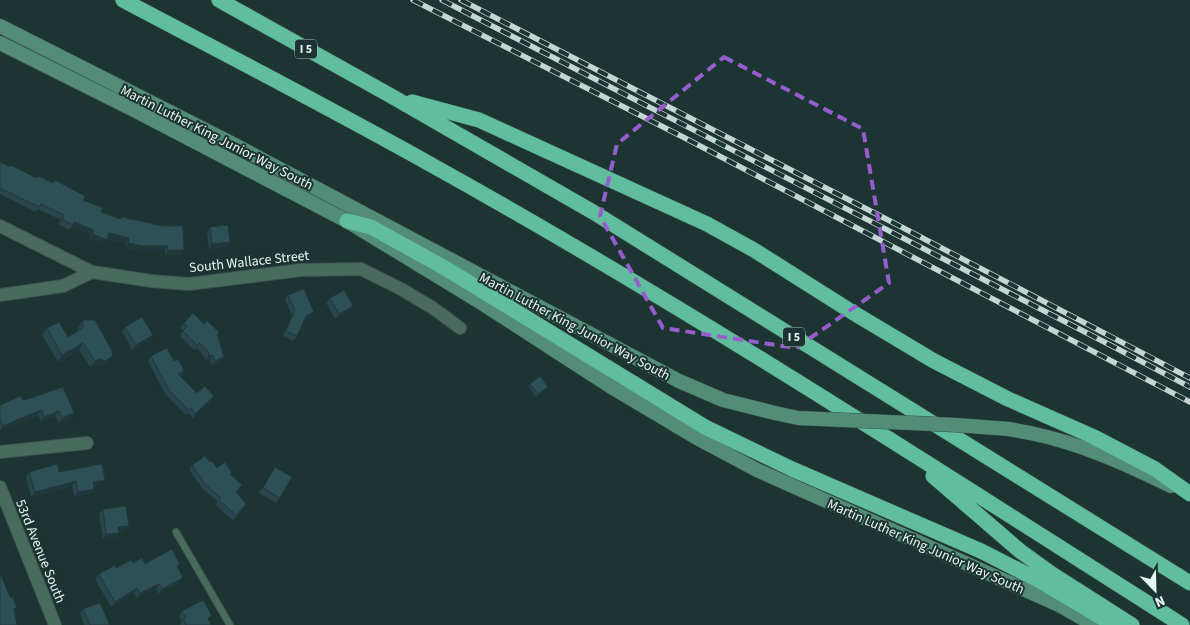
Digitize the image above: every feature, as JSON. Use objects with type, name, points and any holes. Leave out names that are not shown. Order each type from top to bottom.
[{"type":"highway","points":[[123,0],[428,163],[646,289],[892,441],[1182,625]]},
{"type":"highway","name":"I 5","points":[[219,0],[394,97],[593,212],[1190,583]]},
{"type":"highway","points":[[394,97],[479,120],[707,224],[754,250],[934,361],[1008,400],[1094,437],[1155,469],[1190,495]]},
{"type":"highway","points":[[347,221],[371,226],[445,268],[705,427],[792,469],[981,551],[1042,582],[1114,625]]},
{"type":"highway","points":[[892,441],[1020,551],[1052,574],[1132,625]]},
{"type":"main road","name":"Martin Luther King Junior Way South","points":[[0,26],[233,144],[679,381],[723,400],[798,418],[956,425],[1009,429],[1030,433],[1075,445],[1111,458],[1190,495]]},
{"type":"main road","name":"Martin Luther King Junior Way South","points":[[0,43],[136,111],[347,221],[480,302],[613,388],[697,438],[757,470],[1058,605],[1094,625]]},
{"type":"street","name":"South Wallace Street","points":[[0,226],[92,272],[151,281],[189,284],[300,270],[361,269],[433,308],[460,328]]},
{"type":"street","points":[[0,295],[63,286],[92,272]]},
{"type":"street","points":[[0,452],[86,443]]},
{"type":"street","name":"53rd Avenue South","points":[[0,487],[55,625]]},
{"type":"lane","points":[[176,532],[230,625]]},
{"type":"highlighted area","points":[[724,57],[863,129],[889,283],[796,348],[663,328],[600,216],[617,144]]},
{"type":"building","points":[[0,162],[10,167],[11,165],[36,178],[38,176],[53,183],[55,180],[85,196],[83,200],[103,208],[101,212],[121,219],[122,217],[163,226],[183,226],[184,250],[168,250],[168,246],[142,246],[128,243],[129,238],[109,233],[107,240],[93,234],[94,230],[74,222],[73,225],[62,219],[64,215],[41,204],[39,207],[0,188]]},
{"type":"building","points":[[228,225],[230,242],[212,244],[210,227]]},
{"type":"building","points":[[304,289],[314,312],[306,316],[297,336],[286,331],[295,310],[288,295]]},
{"type":"building","points":[[344,290],[353,306],[339,314],[330,298]]},
{"type":"building","points":[[193,313],[204,324],[207,321],[219,332],[217,334],[224,357],[215,361],[213,355],[209,356],[208,351],[200,343],[197,345],[183,331],[187,326],[184,323]]},
{"type":"building","points":[[142,317],[153,335],[136,345],[125,327]]},
{"type":"building","points":[[83,320],[95,320],[113,356],[105,361],[100,359],[95,361],[83,343],[62,355],[47,328],[59,322],[68,337],[83,328]]},
{"type":"building","points":[[167,348],[174,361],[178,359],[184,370],[178,374],[197,393],[205,386],[214,396],[196,413],[191,408],[189,410],[169,390],[151,356]]},
{"type":"building","points":[[540,376],[548,387],[538,394],[530,384]]},
{"type":"building","points":[[63,387],[74,413],[62,418],[59,411],[44,417],[41,410],[3,426],[0,419],[0,405],[21,396],[22,400],[25,400]]},
{"type":"building","points":[[205,456],[217,468],[225,462],[232,473],[230,474],[242,485],[236,492],[246,504],[236,515],[219,500],[221,498],[206,485],[192,465]]},
{"type":"building","points":[[57,464],[59,472],[102,464],[105,480],[93,482],[94,489],[78,492],[76,481],[35,492],[29,472]]},
{"type":"building","points":[[275,467],[292,477],[280,498],[263,488]]},
{"type":"building","points":[[126,506],[129,526],[118,527],[119,533],[106,534],[103,509]]},
{"type":"building","points":[[172,549],[180,564],[177,566],[183,578],[162,589],[159,584],[140,593],[137,588],[115,602],[99,574],[115,565],[116,568],[131,560],[133,563],[142,558],[145,564]]},
{"type":"building","points":[[0,573],[17,608],[14,609],[17,625],[0,625]]},
{"type":"building","points":[[203,600],[212,616],[208,618],[211,625],[186,625],[183,620],[186,618],[182,611]]},
{"type":"building","points":[[100,603],[110,625],[90,625],[83,609]]},
{"type":"railway","points":[[413,0],[681,136],[1190,402]]},
{"type":"railway","points":[[442,0],[1190,387]]},
{"type":"railway","points":[[461,0],[1190,378]]}]
